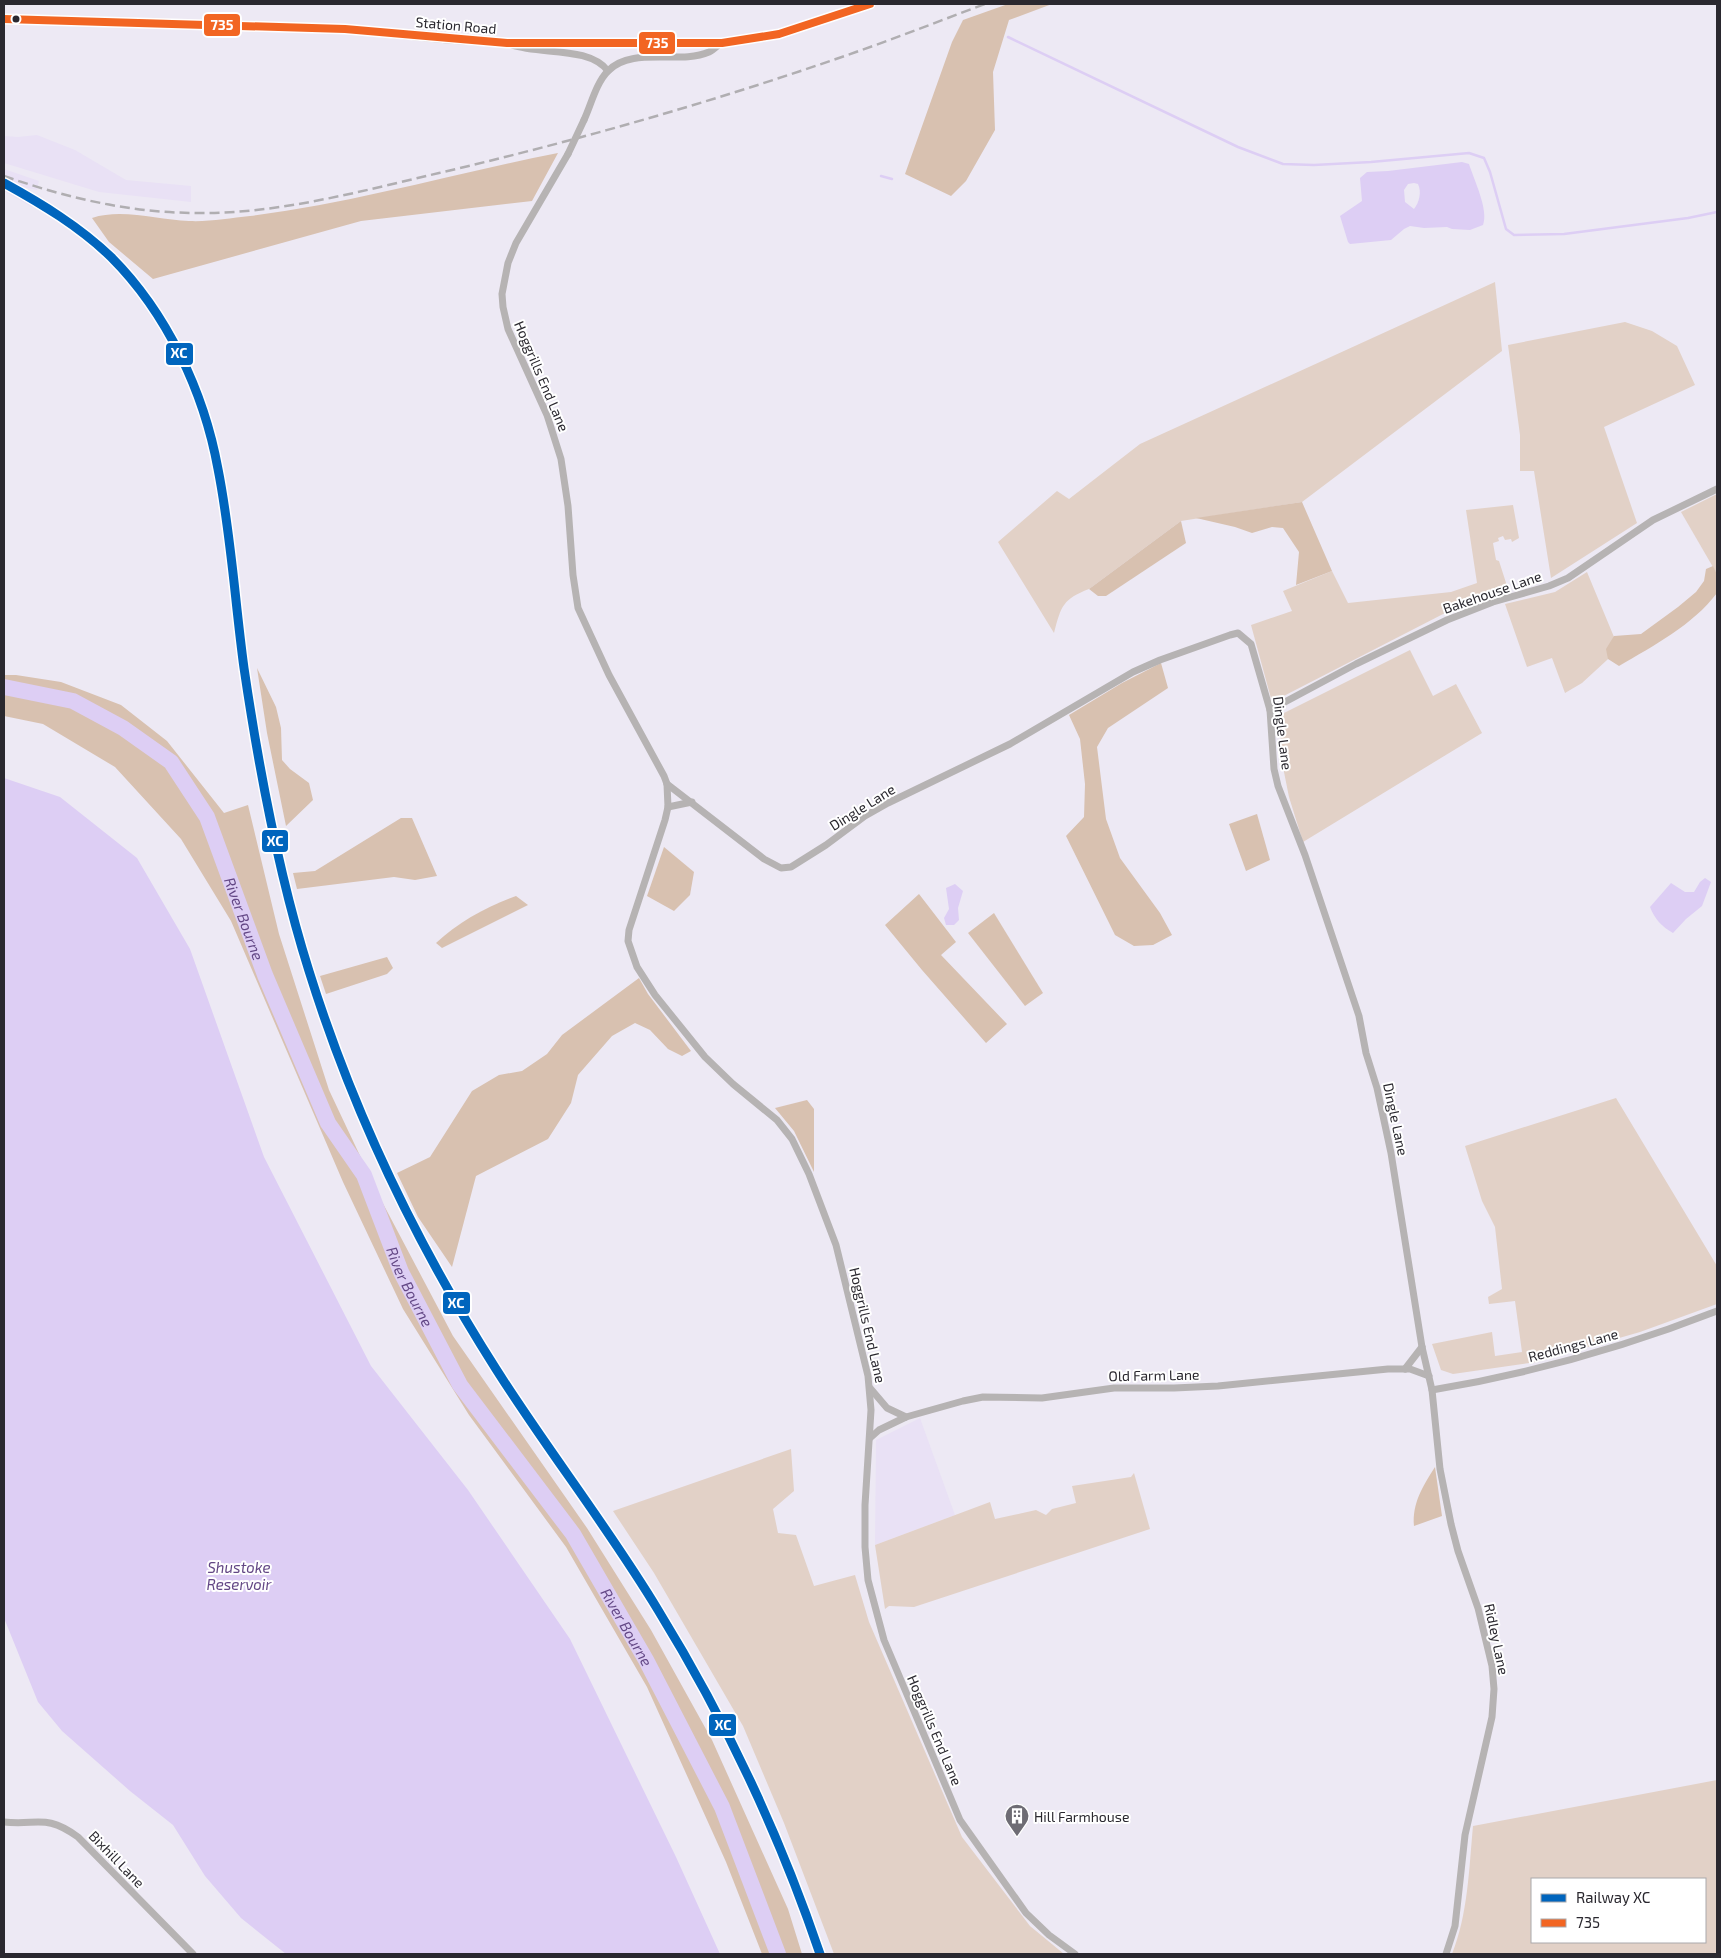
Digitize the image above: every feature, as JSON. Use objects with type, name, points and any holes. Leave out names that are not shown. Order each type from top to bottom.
[{"type":"street","name":"Station Road","points":[[4,19],[345,29],[507,43],[722,43],[780,34],[870,4]]},
{"type":"street","points":[[507,43],[524,49],[586,56],[603,65],[608,71],[619,63],[629,60],[699,55],[709,52],[722,43]]},
{"type":"street","name":"Hoggrills End Lane","points":[[608,71],[602,79],[568,154],[516,243],[508,263],[502,294],[504,313],[515,346],[547,415],[561,459],[568,506],[573,575],[578,608],[609,674],[667,784],[668,807],[656,852],[628,930],[628,941],[637,966],[655,995],[705,1057],[733,1084],[777,1120],[792,1139],[809,1174],[836,1245],[870,1387],[870,1438],[865,1504],[866,1566],[884,1640],[960,1820],[1026,1913],[1049,1935],[1075,1954]]},
{"type":"street","name":"Bakehouse Lane","points":[[1270,710],[1356,664],[1448,620],[1473,609],[1549,586],[1568,578],[1652,520],[1717,489]]},
{"type":"street","name":"Dingle Lane","points":[[667,784],[764,859],[781,868],[791,867],[881,808],[1010,744],[1133,672],[1182,651],[1238,633],[1251,644],[1270,710],[1274,769],[1278,786],[1305,855],[1359,1016],[1366,1053],[1377,1088],[1391,1153],[1422,1347],[1432,1390]]},
{"type":"street","points":[[668,807],[692,802]]},
{"type":"street","name":"Reddings Lane","points":[[1432,1390],[1554,1364],[1636,1340],[1717,1311]]},
{"type":"street","points":[[1405,1369],[1422,1347]]},
{"type":"street","name":"Old Farm Lane","points":[[870,1438],[879,1430],[906,1417],[983,1397],[1042,1398],[1114,1388],[1218,1386],[1405,1369],[1429,1376]]},
{"type":"street","points":[[870,1387],[887,1408],[906,1417]]},
{"type":"street","name":"Ridley Lane","points":[[1432,1390],[1440,1469],[1450,1524],[1484,1628],[1492,1666],[1494,1689],[1492,1717],[1465,1835],[1455,1926],[1446,1954]]},
{"type":"street","name":"Bixhill Lane","points":[[4,1822],[46,1821],[69,1830],[78,1836],[193,1954]]},
{"type":"shaded area","points":[[1008,4],[1052,4],[1009,20],[993,72],[995,130],[966,181],[951,196],[905,174],[952,42],[963,20]]},
{"type":"shaded area","points":[[37,135],[75,150],[126,180],[191,186],[191,202],[99,192],[4,163],[4,136]]},
{"type":"shaded area","points":[[558,153],[532,201],[361,221],[153,279],[109,242],[92,218],[104,215],[128,214],[197,221],[250,216],[366,196]]},
{"type":"shaded area","points":[[4,169],[39,181],[37,190],[13,185],[36,198],[32,207],[4,191]]},
{"type":"shaded area","points":[[1495,282],[1502,351],[1302,502],[1181,521],[1089,589],[1068,600],[1061,610],[1054,633],[998,542],[1057,491],[1069,499],[1140,444]]},
{"type":"shaded area","points":[[1625,322],[1652,331],[1677,346],[1695,385],[1604,427],[1637,523],[1551,578],[1534,471],[1520,471],[1520,435],[1508,345]]},
{"type":"shaded area","points":[[1717,494],[1717,574],[1681,512]]},
{"type":"shaded area","points":[[1302,502],[1332,571],[1296,585],[1299,552],[1283,528],[1272,527],[1252,533],[1196,518]]},
{"type":"shaded area","points":[[1513,505],[1519,538],[1512,542],[1511,539],[1505,540],[1503,536],[1498,538],[1499,541],[1493,543],[1496,560],[1499,561],[1508,589],[1447,612],[1272,702],[1251,625],[1292,611],[1283,591],[1332,571],[1348,603],[1451,592],[1477,583],[1466,510]]},
{"type":"shaded area","points":[[1181,521],[1186,543],[1106,596],[1098,596],[1089,589]]},
{"type":"shaded area","points":[[1713,566],[1717,574],[1717,593],[1696,615],[1672,634],[1619,666],[1608,659],[1606,649],[1614,636],[1641,634],[1696,592],[1704,581],[1706,569]]},
{"type":"shaded area","points":[[1587,572],[1619,649],[1582,683],[1565,693],[1552,658],[1527,667],[1505,604],[1555,592]]},
{"type":"shaded area","points":[[1410,650],[1433,696],[1456,684],[1482,733],[1303,842],[1289,797],[1280,752],[1282,714]]},
{"type":"shaded area","points":[[1161,663],[1168,688],[1108,728],[1097,747],[1106,819],[1120,858],[1160,913],[1172,935],[1153,945],[1134,946],[1115,935],[1066,836],[1084,817],[1085,784],[1080,739],[1069,715],[1122,683]]},
{"type":"shaded area","points":[[257,668],[276,707],[281,728],[282,760],[290,769],[309,783],[313,800],[286,826],[267,733]]},
{"type":"shaded area","points":[[4,675],[61,682],[121,705],[167,741],[224,813],[248,805],[279,934],[329,1090],[379,1196],[453,1336],[587,1528],[651,1630],[712,1740],[788,1909],[802,1954],[762,1954],[726,1862],[647,1687],[566,1547],[469,1415],[403,1309],[343,1182],[231,921],[181,839],[115,767],[43,724],[4,716]]},
{"type":"shaded area","points":[[1257,814],[1270,860],[1246,871],[1229,824]]},
{"type":"shaded area","points":[[401,818],[412,818],[437,876],[415,880],[394,877],[297,889],[293,873],[315,871]]},
{"type":"shaded area","points":[[664,847],[694,872],[690,895],[674,911],[647,896]]},
{"type":"shaded area","points":[[919,894],[956,942],[941,955],[1007,1024],[986,1043],[885,925]]},
{"type":"shaded area","points":[[516,896],[528,905],[442,948],[436,943],[474,915]]},
{"type":"shaded area","points":[[994,913],[1043,993],[1025,1006],[968,933]]},
{"type":"shaded area","points":[[387,957],[393,968],[387,974],[326,994],[320,976]]},
{"type":"shaded area","points":[[639,978],[648,994],[691,1051],[682,1056],[668,1049],[650,1030],[635,1023],[612,1036],[578,1075],[571,1103],[548,1139],[476,1176],[452,1267],[418,1217],[397,1173],[430,1157],[472,1091],[499,1075],[522,1071],[547,1054],[562,1035]]},
{"type":"shaded area","points":[[1616,1098],[1717,1266],[1717,1304],[1640,1332],[1536,1362],[1453,1374],[1441,1370],[1432,1344],[1492,1332],[1495,1356],[1522,1352],[1515,1301],[1489,1304],[1488,1297],[1502,1289],[1495,1227],[1482,1201],[1465,1146]]},
{"type":"shaded area","points":[[807,1100],[814,1109],[814,1172],[794,1131],[775,1108]]},
{"type":"shaded area","points":[[920,1418],[955,1515],[875,1545],[876,1440]]},
{"type":"shaded area","points":[[791,1449],[794,1491],[773,1509],[778,1533],[796,1535],[814,1586],[855,1575],[869,1622],[962,1837],[1030,1926],[1064,1954],[834,1954],[784,1823],[743,1726],[654,1573],[613,1511]]},
{"type":"shaded area","points":[[1435,1467],[1442,1516],[1414,1526],[1417,1502]]},
{"type":"shaded area","points":[[1134,1473],[1150,1529],[914,1607],[889,1606],[885,1609],[875,1545],[990,1502],[995,1519],[1036,1510],[1046,1515],[1052,1509],[1076,1503],[1072,1486],[1131,1477]]},
{"type":"shaded area","points":[[1717,1780],[1717,1954],[1452,1954],[1465,1907],[1473,1826]]},
{"type":"water","points":[[1462,162],[1469,164],[1483,203],[1483,225],[1470,230],[1410,226],[1391,240],[1350,244],[1340,216],[1362,201],[1360,178],[1367,172]],"holes":[[[1408,184],[1418,184],[1420,190],[1419,197],[1414,209],[1405,202],[1404,190]]]},
{"type":"water","name":"Shustoke Reservoir","points":[[4,778],[60,797],[137,858],[190,949],[264,1157],[371,1366],[468,1490],[570,1639],[676,1857],[720,1954],[286,1954],[241,1918],[205,1876],[173,1825],[130,1791],[62,1731],[38,1702],[4,1618]]},
{"type":"water","points":[[1705,878],[1711,882],[1702,906],[1673,933],[1665,928],[1656,918],[1650,907],[1671,883],[1685,892],[1694,892]]},
{"type":"water","points":[[955,884],[963,891],[958,908],[959,920],[954,925],[946,925],[944,918],[949,909],[946,888]]},
{"type":"waterway","points":[[1008,37],[1238,147],[1283,164],[1314,165],[1371,162],[1469,153],[1484,158],[1490,172],[1506,229],[1514,235],[1564,234],[1688,218],[1717,212]]},
{"type":"waterway","points":[[881,176],[892,179]]},
{"type":"waterway","name":"River Bourne","points":[[4,687],[73,701],[123,728],[171,762],[207,817],[265,975],[328,1123],[364,1175],[401,1272],[460,1385],[573,1534],[646,1660],[722,1807],[778,1954]]},
{"type":"railway","points":[[4,176],[51,191],[100,203],[148,210],[198,213],[259,210],[289,206],[350,194],[492,160],[649,118],[805,70],[985,4]]},
{"type":"rail line","name":"XC","points":[[4,183],[60,217],[87,236],[111,257],[131,279],[166,328],[193,383],[212,440],[218,469],[233,568],[250,706],[270,821],[288,897],[309,971],[346,1075],[389,1176],[414,1226],[467,1322],[516,1399],[639,1579],[706,1693],[749,1778],[768,1821],[787,1865],[820,1954]]},
{"type":"transit line","name":"735","points":[[4,19],[345,29],[507,43],[722,43],[779,34],[870,4]]},
{"type":"place","name":"Hill Farmhouse","points":[[1017,1837]]}]
